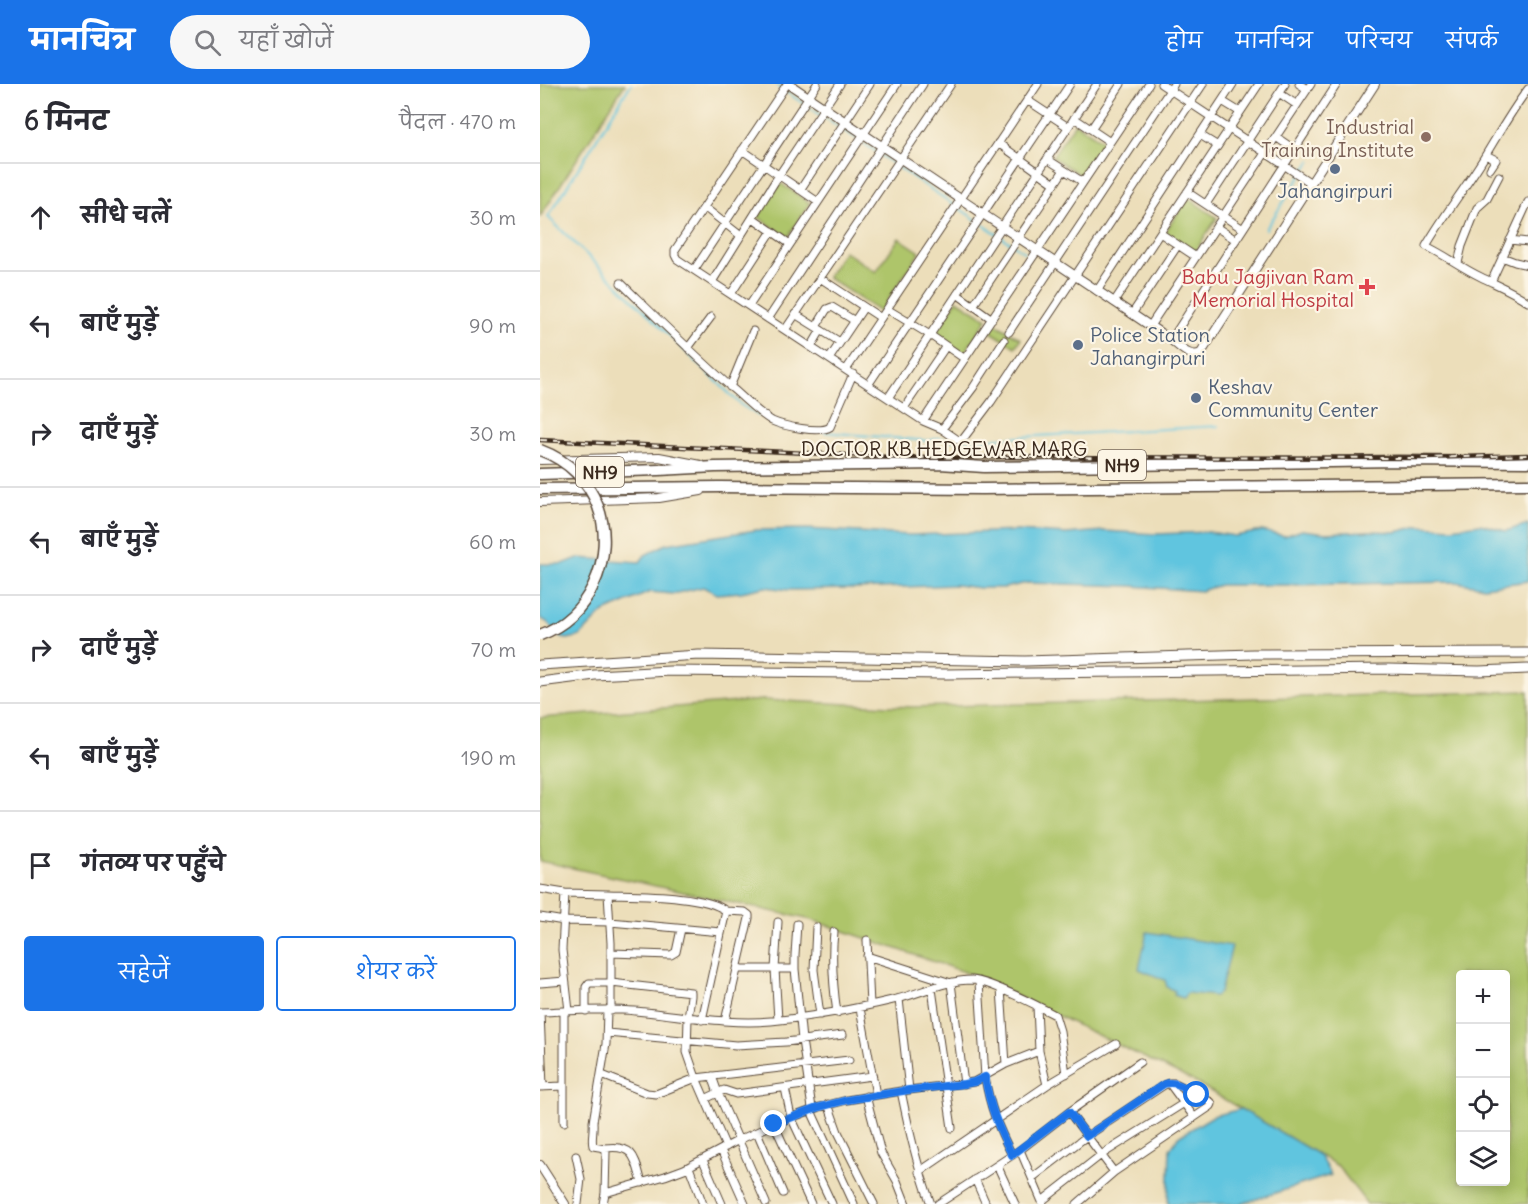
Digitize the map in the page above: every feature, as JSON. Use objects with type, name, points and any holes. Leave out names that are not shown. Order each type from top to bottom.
[{"type":"highway","points":[[540,450],[550,453],[568,465],[587,485],[599,509],[604,532],[602,563],[598,576],[582,606],[561,624],[540,634]]},
{"type":"highway","name":"DOCTOR KB HEDGEWAR MARG","points":[[540,474],[715,467],[940,464],[984,467],[1398,461],[1528,462]]},
{"type":"highway","name":"DOCTOR KB HEDGEWAR MARG","points":[[540,489],[719,487],[983,489],[1528,484]]},
{"type":"main road","points":[[540,665],[699,655],[1025,661],[1253,654],[1528,653]]},
{"type":"main road","points":[[540,682],[595,675],[670,671],[946,674],[1528,669]]},
{"type":"street","points":[[1203,84],[1190,103],[1075,276],[991,402],[963,439],[958,440],[888,398],[677,259],[675,255],[675,250],[788,84],[882,146],[900,159],[961,199],[1018,238],[1037,250],[1055,262],[1075,276],[1097,291],[1171,340],[1191,355],[1197,356],[1374,84]]},
{"type":"street","points":[[694,270],[817,84]]},
{"type":"street","points":[[712,282],[779,175],[840,84]]},
{"type":"street","points":[[800,190],[870,84]]},
{"type":"street","points":[[749,306],[897,84]]},
{"type":"street","points":[[768,319],[923,84]]},
{"type":"street","points":[[785,330],[951,84]]},
{"type":"street","points":[[621,284],[730,387],[771,420],[784,425],[825,430],[830,427],[849,372],[881,318],[1038,84]]},
{"type":"street","points":[[868,385],[1070,84]]},
{"type":"street","points":[[888,398],[1097,84]]},
{"type":"street","points":[[1091,129],[1122,84]]},
{"type":"street","points":[[923,420],[1149,84]]},
{"type":"street","points":[[1161,84],[1172,87],[1190,103],[1311,183]]},
{"type":"street","points":[[1097,291],[1233,84]]},
{"type":"street","points":[[1114,302],[1259,84]]},
{"type":"street","points":[[1206,204],[1285,84]]},
{"type":"street","points":[[1150,326],[1309,87],[1299,84]]},
{"type":"street","points":[[1171,340],[1337,84]]},
{"type":"street","points":[[1009,332],[1172,87]]},
{"type":"street","points":[[1528,89],[1426,246],[1528,302]]},
{"type":"street","points":[[1279,93],[1297,105]]},
{"type":"street","points":[[1027,100],[1068,127]]},
{"type":"street","points":[[1222,101],[1240,112]]},
{"type":"street","points":[[1074,118],[1110,142]]},
{"type":"street","points":[[1200,135],[1218,146]]},
{"type":"street","points":[[1276,137],[1295,150]]},
{"type":"street","points":[[999,143],[1054,184]]},
{"type":"street","points":[[742,150],[818,202]]},
{"type":"street","points":[[1485,156],[1496,160],[1490,169]]},
{"type":"street","points":[[1047,159],[1083,182]]},
{"type":"street","points":[[973,306],[1064,170]]},
{"type":"street","points":[[1458,263],[1477,208],[1488,199],[1499,176]]},
{"type":"street","points":[[1187,192],[1243,230]]},
{"type":"street","points":[[1491,282],[1528,202]]},
{"type":"street","points":[[704,207],[741,236]]},
{"type":"street","points":[[753,218],[790,244]]},
{"type":"street","points":[[1216,227],[1236,240]]},
{"type":"street","points":[[730,294],[772,231]]},
{"type":"street","points":[[1160,233],[1196,257]]},
{"type":"street","points":[[1510,240],[1528,242]]},
{"type":"street","points":[[1132,314],[1178,245]]},
{"type":"street","points":[[1502,257],[1528,265]]},
{"type":"street","points":[[820,278],[881,318]]},
{"type":"street","points":[[957,294],[992,318]]},
{"type":"street","points":[[811,347],[827,309],[832,307],[855,321]]},
{"type":"street","points":[[829,359],[864,307]]},
{"type":"street","points":[[887,309],[965,358]]},
{"type":"street","points":[[795,314],[840,342]]},
{"type":"street","points":[[688,348],[711,317]]},
{"type":"street","points":[[730,387],[753,331]]},
{"type":"street","points":[[942,429],[1004,340]]},
{"type":"street","points":[[904,408],[946,346]]},
{"type":"street","points":[[540,460],[659,457],[715,467]]},
{"type":"street","points":[[540,502],[659,498],[719,487]]},
{"type":"street","points":[[540,890],[684,898],[710,904],[726,911],[745,912],[749,915],[725,1021]]},
{"type":"street","points":[[564,1122],[563,1086],[567,1011],[562,950],[565,892]]},
{"type":"street","points":[[608,894],[611,983],[607,1033],[593,1122],[592,1143],[596,1147],[622,1147],[629,1150],[642,1183]]},
{"type":"street","points":[[702,1020],[726,911]]},
{"type":"street","points":[[540,917],[564,921],[610,922],[721,933]]},
{"type":"street","points":[[778,922],[775,969],[778,1020]]},
{"type":"street","points":[[797,924],[795,969],[802,1040],[813,1110],[820,1133],[854,1204]]},
{"type":"street","points":[[816,927],[814,970],[820,1015]]},
{"type":"street","points":[[611,953],[671,955],[676,952],[681,929]]},
{"type":"street","points":[[834,932],[832,961],[837,1013]]},
{"type":"street","points":[[867,940],[870,1005]]},
{"type":"street","points":[[867,956],[951,983]]},
{"type":"street","points":[[737,969],[795,969]]},
{"type":"street","points":[[563,1086],[542,1087],[540,1012],[634,1011],[702,1020],[759,1022],[837,1013],[899,999],[951,983],[972,980],[1001,989],[1053,1013],[1057,1017],[1066,1074]]},
{"type":"street","points":[[540,983],[565,981]]},
{"type":"street","points":[[586,1011],[587,984],[593,982],[690,992],[692,996],[688,1018],[687,1052],[745,1204]]},
{"type":"street","points":[[979,982],[985,1077],[990,1105],[1012,1155]]},
{"type":"street","points":[[951,983],[964,1084]]},
{"type":"street","points":[[932,989],[952,1128]]},
{"type":"street","points":[[1001,989],[1006,1064]]},
{"type":"street","points":[[899,999],[911,1139],[919,1172],[931,1204]]},
{"type":"street","points":[[1037,1006],[1039,1051],[1047,1085]]},
{"type":"street","points":[[860,1008],[876,1095]]},
{"type":"street","points":[[607,1033],[736,1045],[843,1035]]},
{"type":"street","points":[[919,1172],[1047,1085],[1116,1044]]},
{"type":"street","points":[[605,1193],[689,1167],[774,1124],[828,1104],[905,1090],[974,1082],[1006,1064],[1039,1051]]},
{"type":"street","points":[[602,1075],[647,1093],[656,1094],[696,1077],[849,1060]]},
{"type":"street","points":[[938,1204],[1020,1150],[1140,1062]]},
{"type":"street","points":[[712,1076],[766,1203]]},
{"type":"street","points":[[705,1098],[724,1090],[736,1094],[872,1076]]},
{"type":"street","points":[[1169,1083],[1194,1117]]},
{"type":"street","points":[[1032,1178],[1087,1136],[1164,1084],[1174,1083],[1211,1102],[1211,1106],[1114,1172],[1077,1204]]},
{"type":"street","points":[[785,1088],[791,1117],[832,1204]]},
{"type":"street","points":[[1020,1150],[1043,1203],[1101,1155],[1197,1095]]},
{"type":"street","points":[[866,1096],[881,1153],[897,1181],[906,1204]]},
{"type":"street","points":[[828,1104],[838,1132],[874,1204]]},
{"type":"street","points":[[1069,1112],[1114,1172]]},
{"type":"street","points":[[774,1124],[811,1204]]},
{"type":"street","points":[[757,1132],[783,1193]]},
{"type":"street","points":[[603,1204],[607,1170],[605,1148]]},
{"type":"street","points":[[576,1156],[582,1179],[578,1204]]},
{"type":"street","points":[[703,1160],[722,1204]]},
{"type":"street","points":[[997,1165],[1015,1204]]},
{"type":"street","points":[[540,1166],[565,1204]]},
{"type":"street","points":[[689,1167],[703,1204]]},
{"type":"street","points":[[975,1179],[987,1204]]},
{"type":"green space","points":[[540,84],[625,84],[540,217]]},
{"type":"green space","points":[[1075,123],[1104,142],[1082,176],[1052,157]]},
{"type":"green space","points":[[780,183],[810,203],[788,237],[758,217]]},
{"type":"green space","points":[[1188,198],[1217,218],[1195,252],[1165,232]]},
{"type":"green space","points":[[899,238],[920,252],[880,312],[827,277],[844,251],[876,272]]},
{"type":"green space","points":[[957,300],[987,319],[964,354],[934,334]]},
{"type":"green space","points":[[993,322],[1021,339],[1015,347],[988,330]]},
{"type":"green space","points":[[1528,691],[1528,1204],[1367,1204],[1338,1166],[1193,1081],[973,975],[812,920],[540,861],[540,718],[763,700],[912,707]]},
{"type":"water","points":[[1480,524],[1506,531],[1528,524],[1528,581],[1484,587],[1456,582],[1220,585],[1201,591],[1027,583],[1004,588],[956,585],[789,590],[765,587],[717,594],[703,587],[673,594],[650,592],[604,612],[580,636],[568,639],[561,638],[547,622],[540,618],[540,564],[563,564],[578,558],[640,562],[645,555],[666,544],[756,530],[807,529],[910,535],[1018,531],[1066,534],[1104,531],[1156,534],[1209,532],[1235,536],[1262,531],[1285,536],[1302,530],[1326,533],[1396,532],[1420,526],[1452,528]]},
{"type":"water","points":[[1147,932],[1232,946],[1220,992],[1215,996],[1187,993],[1183,998],[1174,995],[1175,991],[1167,987],[1165,980],[1139,969]]},
{"type":"water","points":[[1241,1109],[1319,1155],[1331,1175],[1241,1204],[1168,1204],[1170,1149],[1178,1137],[1213,1116]]},
{"type":"waterway","points":[[631,84],[548,217],[741,405],[759,416]]},
{"type":"waterway","points":[[777,86],[875,151]]},
{"type":"waterway","points":[[880,155],[1024,252]]},
{"type":"waterway","points":[[1266,229],[1311,160]]},
{"type":"waterway","points":[[774,425],[786,429]]},
{"type":"waterway","points":[[964,442],[1219,426]]},
{"type":"waterway","points":[[824,432],[929,441],[939,438],[956,441]]},
{"type":"railway","points":[[540,440],[910,458],[1425,458],[1528,455]]},
{"type":"place","name":"Industrial Training Institute","points":[[1426,137]]},
{"type":"place","name":"Jahangirpuri","points":[[1335,169]]},
{"type":"place","name":"Babu Jagjivan Ram Memorial Hospital","points":[[1367,287]]},
{"type":"place","name":"Police Station Jahangirpuri","points":[[1078,345]]},
{"type":"place","name":"Keshav Community Center","points":[[1196,398]]},
{"type":"route","points":[[774,1124],[828,1104],[909,1090],[964,1084],[985,1077],[995,1120],[1012,1155],[1069,1112],[1087,1136],[1164,1084],[1174,1083],[1197,1095]]}]
